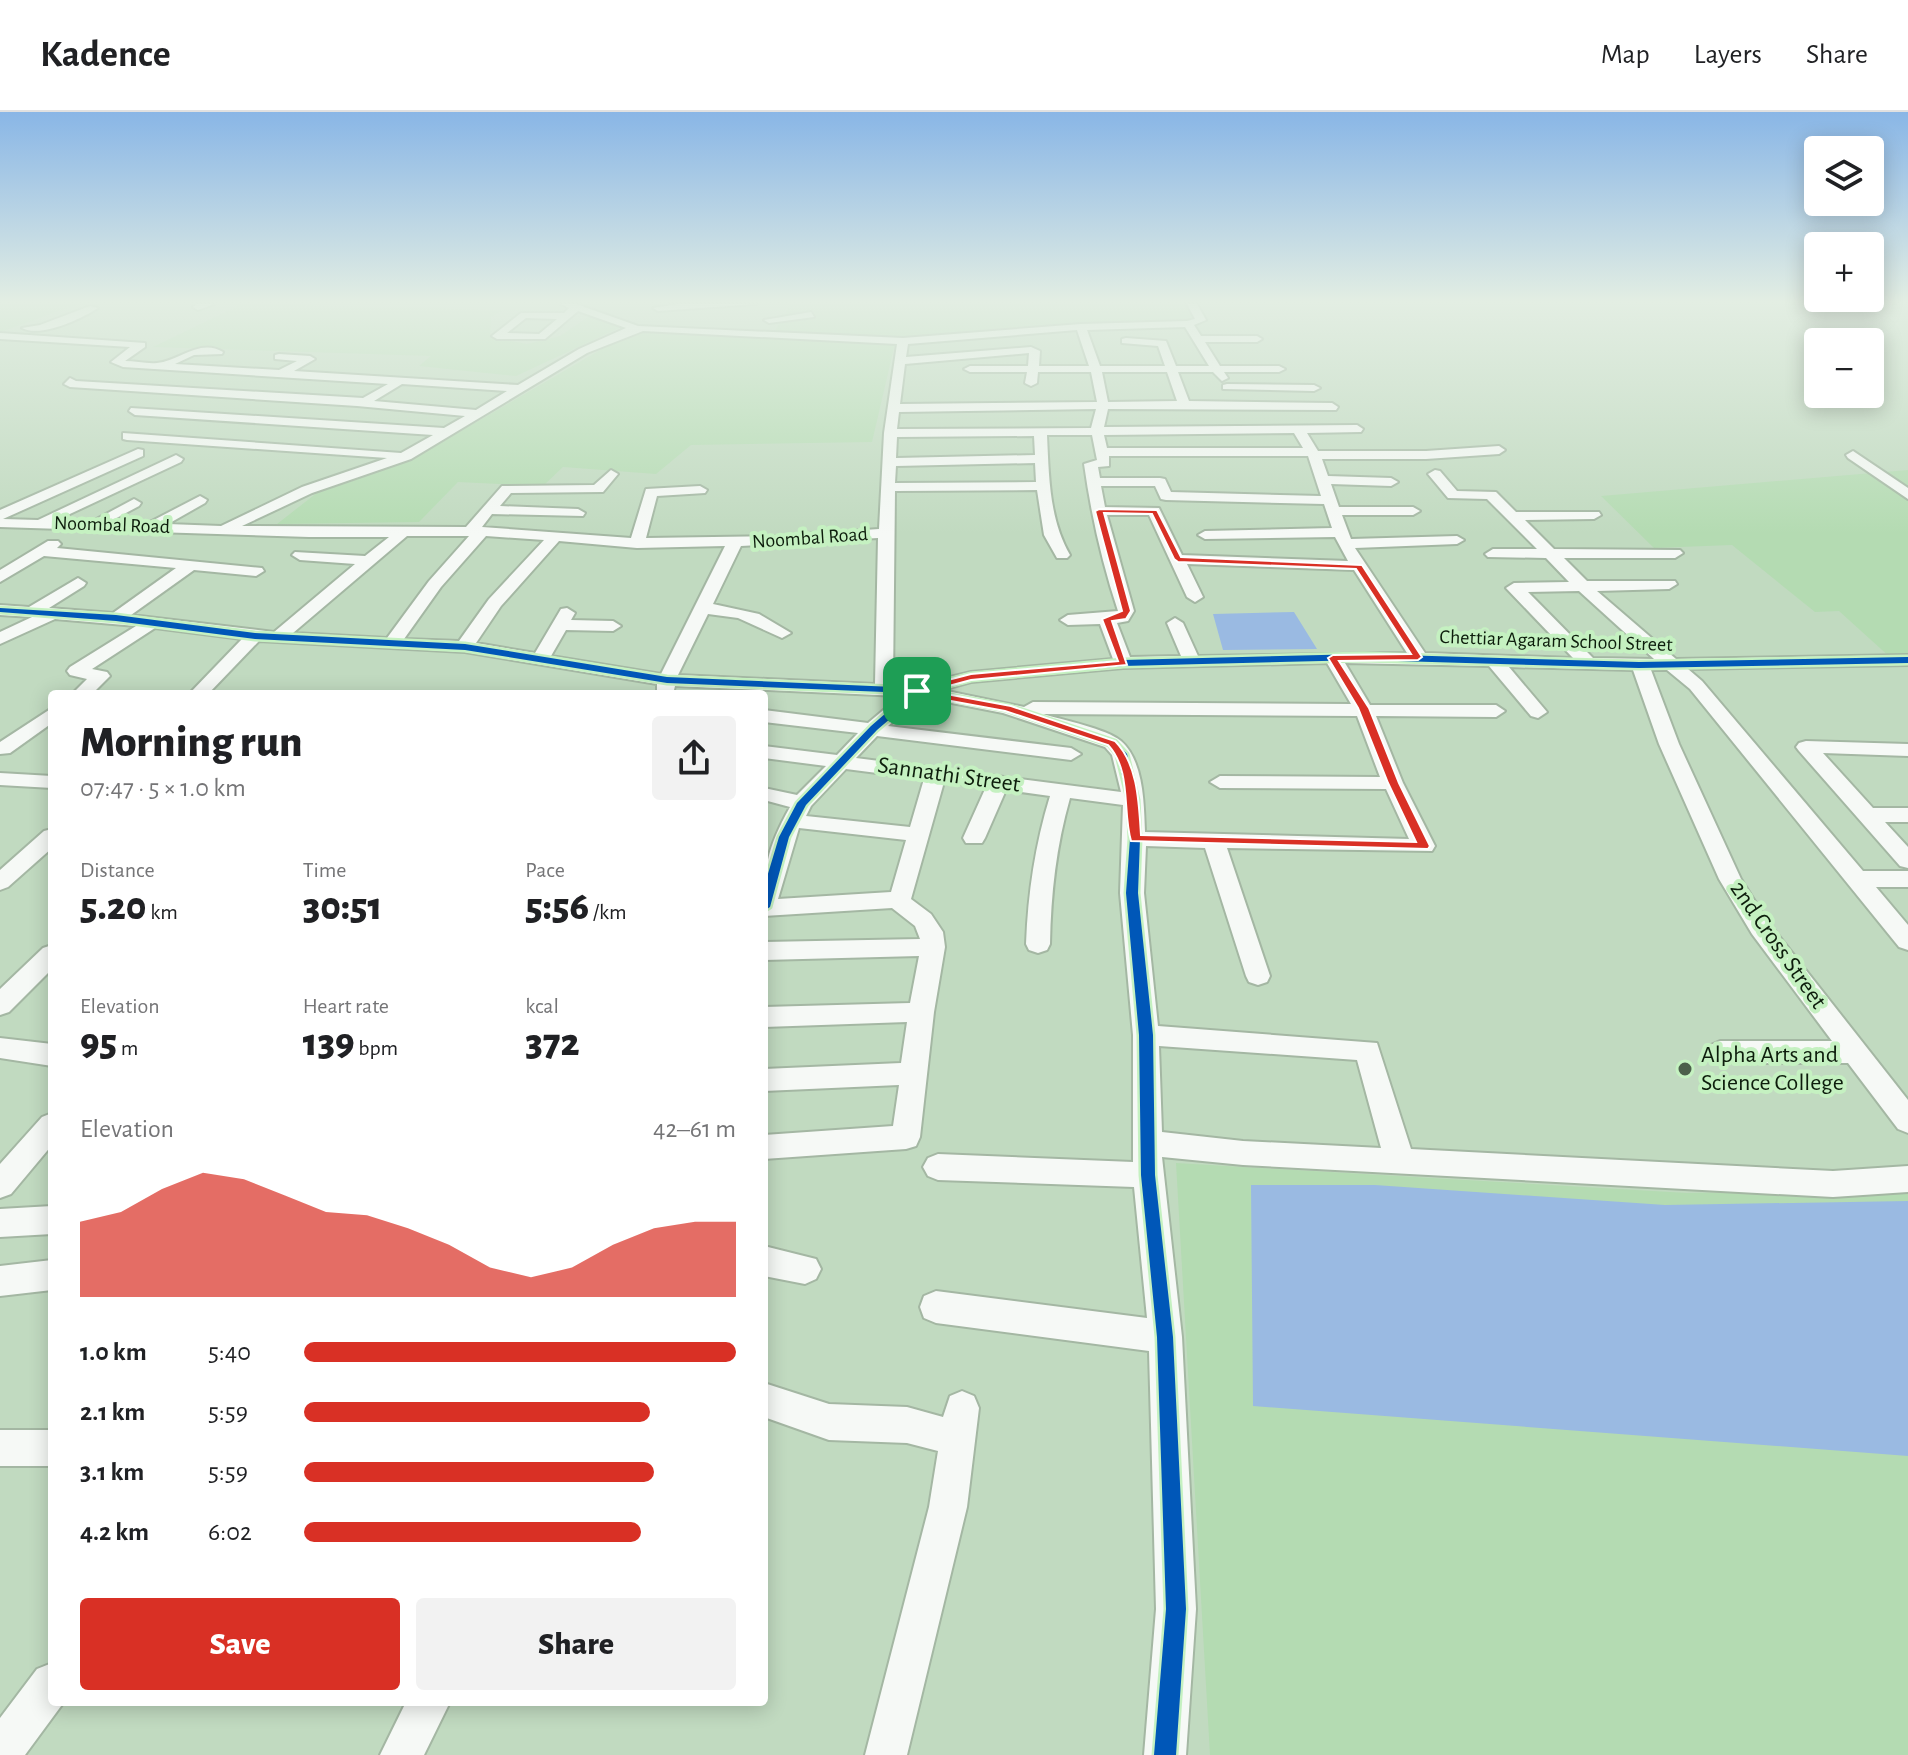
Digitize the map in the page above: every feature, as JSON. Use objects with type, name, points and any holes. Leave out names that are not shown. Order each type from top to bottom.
[{"type":"street","points":[[73,381],[68,383],[365,402],[398,382]]},
{"type":"street","points":[[0,515],[137,451],[266,381]]},
{"type":"street","points":[[378,381],[516,388]]},
{"type":"street","points":[[451,385],[457,381]]},
{"type":"street","name":"Noombal Road","points":[[225,529],[307,490],[406,456],[529,381]]},
{"type":"street","name":"Noombal Road","points":[[0,523],[309,533],[475,532],[637,543],[735,542],[886,533],[890,433],[896,381]]},
{"type":"street","points":[[964,395],[967,381]]},
{"type":"street","points":[[1026,381],[1024,385],[1028,405]]},
{"type":"street","points":[[1068,620],[1122,617],[1126,611],[1093,482],[1091,464],[1104,463],[1097,430],[1103,405],[1098,381]]},
{"type":"street","points":[[1176,381],[1184,404]]},
{"type":"street","points":[[1224,381],[1259,452]]},
{"type":"street","points":[[1227,387],[1314,388]]},
{"type":"street","points":[[893,408],[964,395],[1028,405],[1332,407]]},
{"type":"street","points":[[365,402],[362,404],[475,413]]},
{"type":"street","points":[[135,411],[445,432]]},
{"type":"street","points":[[291,447],[329,424]]},
{"type":"street","points":[[1298,429],[1312,453],[1343,538],[1418,657]]},
{"type":"street","points":[[1335,429],[1343,442]]},
{"type":"street","points":[[890,433],[1357,429]]},
{"type":"street","points":[[1040,431],[1043,486],[1051,535],[1062,555]]},
{"type":"street","points":[[127,436],[406,456]]},
{"type":"street","points":[[1102,452],[1426,455],[1499,450]]},
{"type":"street","points":[[0,500],[111,452]]},
{"type":"street","points":[[1853,455],[1908,495]]},
{"type":"street","points":[[39,523],[176,459]]},
{"type":"street","points":[[889,462],[1041,459]]},
{"type":"street","points":[[554,489],[566,474]]},
{"type":"street","points":[[392,643],[475,532],[487,510],[507,489],[598,489],[611,474]]},
{"type":"street","points":[[1435,474],[1453,495],[1491,495],[1580,585],[1696,685],[1908,941]]},
{"type":"street","points":[[1322,480],[1391,482]]},
{"type":"street","points":[[1093,482],[1160,482],[1166,496],[1413,511]]},
{"type":"street","points":[[888,487],[1043,486]]},
{"type":"street","points":[[637,543],[651,492],[700,490]]},
{"type":"street","points":[[154,526],[200,500]]},
{"type":"street","points":[[0,577],[40,551],[134,503]]},
{"type":"street","points":[[487,510],[578,513]]},
{"type":"street","points":[[1099,511],[1154,511],[1195,597]]},
{"type":"street","points":[[1512,516],[1594,515]]},
{"type":"street","points":[[278,637],[403,532]]},
{"type":"street","points":[[884,690],[886,533]]},
{"type":"street","points":[[1205,535],[1457,540]]},
{"type":"street","points":[[465,647],[487,612],[556,536]]},
{"type":"street","points":[[666,687],[735,542]]},
{"type":"street","points":[[40,551],[256,571]]},
{"type":"street","points":[[1493,554],[1675,553]]},
{"type":"street","points":[[300,555],[368,561]]},
{"type":"street","points":[[1178,559],[1359,566]]},
{"type":"street","points":[[1247,562],[1255,582]]},
{"type":"street","points":[[116,618],[189,566]]},
{"type":"street","points":[[32,612],[78,583]]},
{"type":"street","points":[[1587,662],[1514,588],[1669,584]]},
{"type":"street","points":[[701,609],[735,610],[763,620],[782,633]]},
{"type":"street","points":[[0,610],[116,618],[255,636],[465,647],[666,687],[917,691],[1007,708],[1112,743],[1122,754],[1133,800],[1135,839],[1132,893],[1146,1035],[1148,1159],[1165,1337],[1176,1609],[1165,1755]]},
{"type":"street","points":[[0,639],[52,614]]},
{"type":"street","points":[[540,660],[563,619],[613,626]]},
{"type":"street","points":[[1107,619],[1123,663]]},
{"type":"street","points":[[1175,623],[1192,662]]},
{"type":"street","points":[[85,690],[101,676],[76,671],[150,624]]},
{"type":"street","points":[[202,690],[255,636]]},
{"type":"street","name":"Chettiar Agaram School Street","points":[[917,691],[971,677],[1123,663],[1418,657],[1639,665],[1908,660]]},
{"type":"street","points":[[1135,839],[1424,846],[1393,783],[1363,708],[1333,658]]},
{"type":"street","points":[[1493,659],[1538,712]]},
{"type":"street","name":"2nd Cross Street","points":[[1639,665],[1650,686],[1669,744],[1730,879],[1760,928],[1908,1121]]},
{"type":"street","points":[[768,893],[786,824],[874,728],[917,691]]},
{"type":"street","points":[[1007,708],[1496,711]]},
{"type":"street","points":[[768,716],[1071,754]]},
{"type":"street","points":[[3,749],[48,717]]},
{"type":"street","points":[[1908,750],[1806,747],[1908,861]]},
{"type":"street","name":"Sannathi Street","points":[[768,752],[1133,800]]},
{"type":"street","points":[[897,900],[902,894],[936,773]]},
{"type":"street","points":[[0,779],[48,782]]},
{"type":"street","points":[[974,838],[999,782]]},
{"type":"street","points":[[1220,782],[1393,783]]},
{"type":"street","points":[[1038,944],[1039,898],[1046,845],[1062,790]]},
{"type":"street","points":[[768,799],[786,824],[913,834]]},
{"type":"street","points":[[1866,815],[1908,815]]},
{"type":"street","points":[[0,882],[12,863],[48,839]]},
{"type":"street","points":[[1213,840],[1258,976]]},
{"type":"street","points":[[12,863],[48,864]]},
{"type":"street","points":[[1859,879],[1908,879]]},
{"type":"street","points":[[768,908],[897,900],[923,920],[931,932],[933,947],[921,1012],[906,1137],[768,1147]]},
{"type":"street","points":[[768,951],[933,947]]},
{"type":"street","points":[[0,1005],[48,958]]},
{"type":"street","points":[[768,1017],[921,1012]]},
{"type":"street","points":[[1146,1035],[1368,1050],[1400,1162]]},
{"type":"street","points":[[0,1048],[48,1054]]},
{"type":"street","points":[[1720,1052],[1855,1052]]},
{"type":"street","points":[[768,1080],[915,1073]]},
{"type":"street","points":[[0,1185],[48,1130]]},
{"type":"street","points":[[938,1167],[1243,1153],[1833,1184],[1908,1179]]},
{"type":"street","points":[[0,1223],[48,1220]]},
{"type":"street","points":[[768,1262],[805,1269]]},
{"type":"street","points":[[0,1281],[48,1275]]},
{"type":"street","points":[[936,1307],[1165,1337]]},
{"type":"street","points":[[768,1401],[829,1422],[961,1424],[948,1507],[886,1755]]},
{"type":"street","points":[[0,1448],[48,1448]]},
{"type":"street","points":[[0,1753],[48,1689]]},
{"type":"street","points":[[409,1753],[427,1706]]},
{"type":"shaded area","points":[[548,381],[886,381],[872,442],[691,445],[656,474],[563,467],[543,486],[458,482],[419,522],[277,524],[318,492],[427,451]]},
{"type":"shaded area","points":[[1908,470],[1908,658],[1892,659],[1839,611],[1815,612],[1732,545],[1654,548],[1601,496]]},
{"type":"shaded area","points":[[1176,1163],[1687,1193],[1908,1189],[1908,1755],[1210,1755]]},
{"type":"water","points":[[1294,612],[1317,649],[1223,650],[1213,614]]},
{"type":"water","points":[[1251,1185],[1375,1185],[1665,1205],[1908,1201],[1908,1456],[1253,1406]]},
{"type":"cycle path","points":[[0,610],[116,618],[255,636],[465,647],[667,680],[917,691],[1007,708],[1112,743],[1122,754],[1133,800],[1135,839],[1132,893],[1146,1035],[1148,1175],[1165,1337],[1176,1609],[1165,1755]]},
{"type":"cycle path","points":[[768,893],[784,837],[802,803],[874,728],[917,691],[971,677],[1123,663],[1363,657],[1639,665],[1908,660]]},
{"type":"place","name":"Alpha Arts and Science College","points":[[1685,1069]]},
{"type":"route","points":[[1099,511],[1154,511],[1178,559],[1359,566],[1418,657],[1333,658],[1363,708],[1393,783],[1424,846],[1135,839],[1133,800],[1122,754],[1112,743],[1007,708],[917,691],[971,677],[1123,663],[1107,619],[1122,617],[1126,611],[1099,511]]}]
